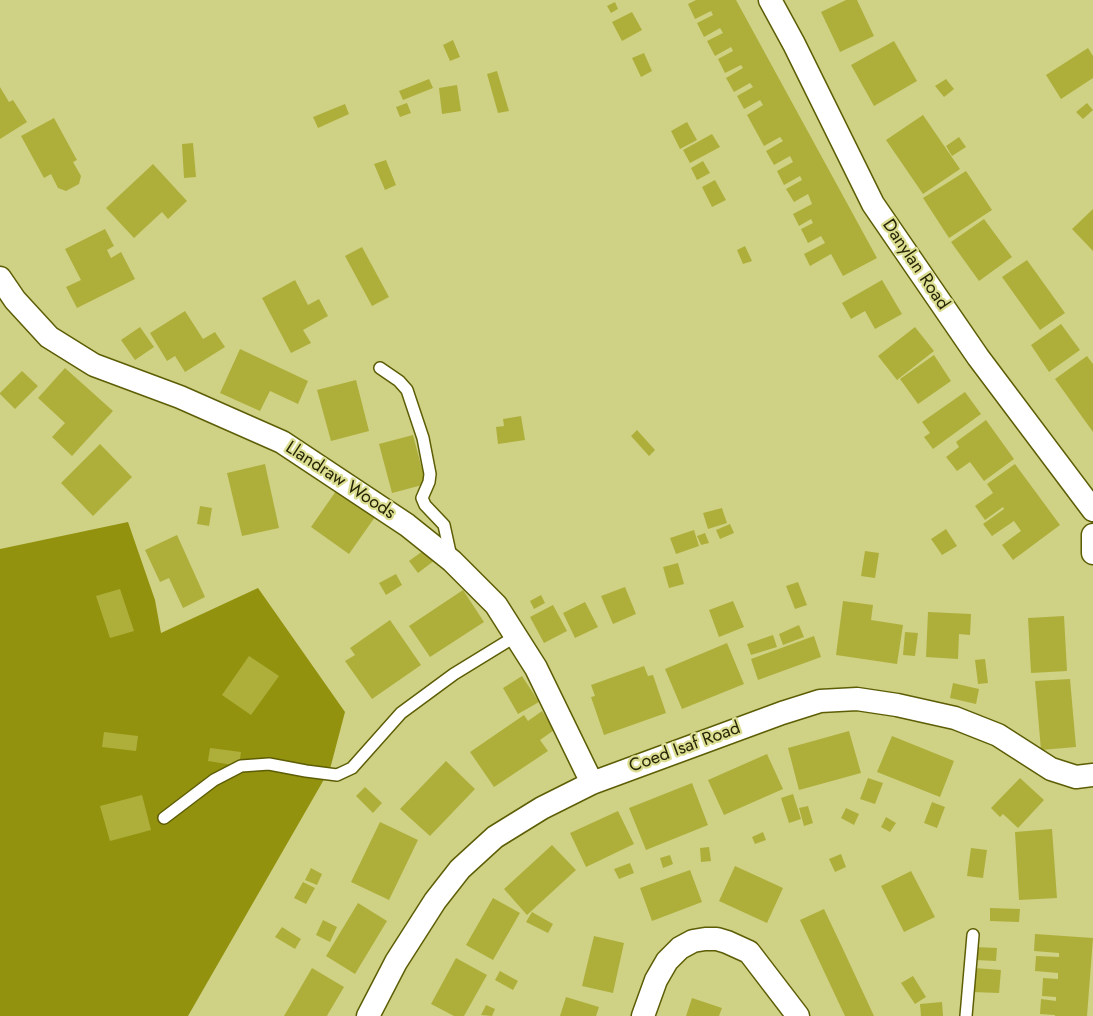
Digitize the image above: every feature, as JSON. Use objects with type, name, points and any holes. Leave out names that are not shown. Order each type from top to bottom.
[{"type":"street","name":"Danylan Road","points":[[770,0],[794,44],[873,204],[978,357],[1093,510]]},
{"type":"street","name":"Llandraw Woods","points":[[0,278],[15,300],[48,337],[94,365],[180,397],[282,442],[407,525],[452,561],[496,605],[516,636],[536,668],[592,783]]},
{"type":"street","points":[[1093,534],[1093,553]]},
{"type":"street","name":"Coed Isaf Road","points":[[368,1016],[396,962],[435,901],[460,869],[495,837],[542,808],[592,783],[782,713],[820,701],[857,699],[898,705],[955,718],[998,735],[1051,768],[1076,778],[1093,775]]},
{"type":"street","points":[[644,1016],[656,980],[667,961],[680,948],[693,940],[705,939],[717,939],[749,952],[798,1016]]},
{"type":"lane","points":[[380,368],[399,381],[408,390],[423,438],[430,474],[429,482],[422,498],[425,505],[444,525],[452,561]]},
{"type":"lane","points":[[164,818],[214,780],[240,766],[269,764],[336,775],[352,768],[401,713],[454,674],[516,636]]},
{"type":"lane","points":[[966,1016],[973,934]]},
{"type":"shaded area","points":[[128,522],[155,600],[161,633],[258,588],[345,712],[330,769],[188,1016],[0,1016],[0,549]]},
{"type":"building","points":[[696,0],[736,0],[877,258],[843,276],[831,254],[810,266],[804,254],[825,243],[821,236],[808,243],[801,229],[813,223],[811,219],[799,226],[793,214],[812,204],[808,194],[794,202],[786,189],[802,180],[800,176],[784,185],[777,171],[793,162],[790,156],[774,165],[766,151],[783,141],[780,137],[764,146],[747,115],[763,105],[760,100],[744,109],[737,96],[753,87],[750,83],[734,92],[726,78],[743,68],[741,65],[725,73],[718,59],[733,51],[731,47],[715,56],[707,41],[723,33],[720,28],[704,37],[697,23],[713,15],[711,11],[695,19],[688,4]]},
{"type":"building","points":[[846,0],[857,0],[874,36],[840,52],[821,12]]},
{"type":"building","points":[[615,2],[618,9],[611,13],[607,6]]},
{"type":"building","points":[[632,12],[642,30],[622,41],[612,22]]},
{"type":"building","points":[[453,40],[460,57],[450,61],[443,45]]},
{"type":"building","points":[[894,41],[917,81],[874,106],[851,65]]},
{"type":"building","points":[[1088,48],[1093,56],[1093,78],[1061,99],[1046,75]]},
{"type":"building","points":[[644,53],[652,71],[641,77],[632,58]]},
{"type":"building","points":[[497,71],[509,111],[498,113],[487,74]]},
{"type":"building","points":[[429,79],[433,88],[403,100],[399,91]]},
{"type":"building","points":[[946,79],[954,89],[944,97],[935,86]]},
{"type":"building","points":[[457,85],[461,111],[442,114],[439,88]]},
{"type":"building","points":[[0,87],[9,102],[13,100],[27,122],[0,139]]},
{"type":"building","points":[[407,103],[411,113],[400,117],[396,107]]},
{"type":"building","points":[[1087,103],[1093,110],[1083,119],[1076,112]]},
{"type":"building","points":[[345,104],[349,114],[318,128],[313,117]]},
{"type":"building","points":[[923,115],[960,169],[923,194],[886,140]]},
{"type":"building","points":[[54,118],[77,160],[73,162],[81,176],[79,184],[66,191],[58,188],[51,174],[44,178],[21,136]]},
{"type":"building","points":[[687,122],[697,140],[680,149],[671,131]]},
{"type":"building","points":[[712,134],[720,147],[690,163],[683,150]]},
{"type":"building","points":[[959,137],[966,147],[952,156],[946,146]]},
{"type":"building","points":[[193,143],[196,177],[184,178],[182,144]]},
{"type":"building","points":[[386,160],[396,185],[385,190],[374,164]]},
{"type":"building","points":[[703,161],[710,173],[697,180],[691,168]]},
{"type":"building","points":[[153,164],[187,201],[168,219],[162,212],[134,238],[106,208]]},
{"type":"building","points":[[966,171],[992,210],[949,238],[923,198]]},
{"type":"building","points":[[715,180],[726,200],[712,207],[702,187]]},
{"type":"building","points":[[1093,209],[1093,251],[1072,229]]},
{"type":"building","points":[[984,219],[1012,257],[979,281],[951,242]]},
{"type":"building","points":[[105,229],[114,246],[107,250],[111,258],[121,252],[135,279],[77,308],[66,287],[81,280],[65,249]]},
{"type":"building","points":[[745,246],[752,261],[743,264],[737,250]]},
{"type":"building","points":[[362,247],[389,297],[372,306],[345,256]]},
{"type":"building","points":[[1027,260],[1065,313],[1040,330],[1002,277]]},
{"type":"building","points":[[295,280],[308,305],[319,299],[328,316],[303,330],[311,343],[291,353],[262,298]]},
{"type":"building","points":[[882,280],[902,314],[875,329],[865,311],[851,319],[842,303]]},
{"type":"building","points":[[185,311],[203,339],[215,332],[225,347],[185,372],[175,356],[167,361],[150,333]]},
{"type":"building","points":[[1061,324],[1080,350],[1049,372],[1031,345]]},
{"type":"building","points":[[140,327],[154,347],[135,360],[121,340]]},
{"type":"building","points":[[915,327],[934,351],[897,380],[878,356]]},
{"type":"building","points":[[240,349],[308,381],[298,404],[270,391],[260,411],[220,393]]},
{"type":"building","points":[[934,355],[951,381],[918,404],[900,379]]},
{"type":"building","points":[[1087,356],[1093,364],[1093,432],[1055,379]]},
{"type":"building","points":[[65,368],[113,411],[72,456],[52,437],[65,423],[38,398]]},
{"type":"building","points":[[22,371],[38,386],[15,409],[0,393]]},
{"type":"building","points":[[356,380],[369,431],[331,441],[317,390]]},
{"type":"building","points":[[965,392],[981,414],[933,449],[924,437],[930,433],[922,422]]},
{"type":"building","points":[[521,416],[525,440],[498,444],[496,427],[504,426],[503,419]]},
{"type":"building","points":[[986,420],[1014,459],[984,481],[970,462],[957,471],[946,457],[959,447],[956,442]]},
{"type":"building","points":[[637,430],[655,450],[649,456],[631,436]]},
{"type":"building","points":[[413,435],[426,484],[392,493],[379,444]]},
{"type":"building","points":[[100,444],[132,477],[93,516],[61,483]]},
{"type":"building","points":[[265,464],[279,528],[242,536],[227,473]]},
{"type":"building","points":[[1015,464],[1060,525],[1013,560],[1002,545],[1021,531],[1014,521],[992,536],[983,524],[1004,509],[1003,507],[985,520],[975,506],[993,493],[987,484]]},
{"type":"building","points":[[336,491],[375,517],[349,554],[311,527]]},
{"type":"building","points":[[200,506],[212,508],[209,526],[197,524]]},
{"type":"building","points":[[722,508],[727,523],[708,529],[703,513]]},
{"type":"building","points":[[730,524],[734,533],[720,539],[716,530]]},
{"type":"building","points":[[946,529],[957,546],[942,555],[931,539]]},
{"type":"building","points":[[694,530],[699,546],[676,554],[670,538]]},
{"type":"building","points":[[705,533],[709,543],[701,545],[697,536]]},
{"type":"building","points":[[177,535],[205,597],[183,608],[169,578],[160,582],[145,550]]},
{"type":"building","points":[[427,548],[435,560],[418,573],[409,561]]},
{"type":"building","points":[[865,551],[879,553],[875,578],[861,576]]},
{"type":"building","points":[[678,563],[684,584],[669,588],[663,567]]},
{"type":"building","points":[[396,574],[402,585],[386,595],[379,583]]},
{"type":"building","points":[[798,582],[807,605],[795,609],[786,586]]},
{"type":"building","points":[[625,587],[636,614],[613,624],[601,596]]},
{"type":"building","points":[[120,589],[134,631],[110,638],[96,596]]},
{"type":"building","points":[[463,590],[484,622],[430,657],[409,626]]},
{"type":"building","points":[[541,595],[545,603],[534,609],[530,601]]},
{"type":"building","points":[[733,601],[744,627],[719,637],[709,610]]},
{"type":"building","points":[[843,601],[873,605],[871,620],[903,625],[897,664],[836,655]]},
{"type":"building","points":[[585,602],[598,627],[575,638],[563,613]]},
{"type":"building","points":[[553,605],[567,631],[544,643],[530,617]]},
{"type":"building","points":[[928,612],[971,614],[970,635],[959,634],[958,659],[926,657]]},
{"type":"building","points":[[1064,616],[1067,671],[1031,673],[1028,618]]},
{"type":"building","points":[[390,620],[421,665],[372,699],[345,661],[355,655],[350,648]]},
{"type":"building","points":[[799,625],[804,637],[783,645],[779,634]]},
{"type":"building","points":[[905,632],[918,633],[915,656],[903,655]]},
{"type":"building","points":[[773,635],[777,647],[751,655],[747,644]]},
{"type":"building","points":[[814,636],[821,657],[758,680],[751,659]]},
{"type":"building","points":[[727,643],[744,684],[682,709],[665,669]]},
{"type":"building","points":[[249,656],[279,676],[251,715],[222,695]]},
{"type":"building","points":[[985,659],[988,683],[978,684],[975,660]]},
{"type":"building","points":[[644,666],[648,676],[653,675],[666,713],[604,735],[591,697],[595,696],[591,685]]},
{"type":"building","points":[[522,676],[539,702],[518,714],[503,688]]},
{"type":"building","points":[[1070,679],[1076,747],[1041,750],[1035,681]]},
{"type":"building","points":[[953,683],[979,689],[976,704],[950,698]]},
{"type":"building","points":[[542,711],[554,730],[540,740],[548,751],[494,787],[470,752],[524,715],[528,721]]},
{"type":"building","points":[[849,731],[861,773],[799,790],[788,748]]},
{"type":"building","points":[[104,732],[138,736],[136,751],[102,747]]},
{"type":"building","points":[[892,736],[954,761],[940,797],[877,772]]},
{"type":"building","points":[[210,748],[241,752],[239,766],[208,761]]},
{"type":"building","points":[[767,754],[783,789],[724,815],[708,780]]},
{"type":"building","points":[[446,761],[475,789],[430,836],[400,809]]},
{"type":"building","points":[[868,778],[883,783],[875,804],[860,799]]},
{"type":"building","points":[[1020,778],[1044,800],[1018,828],[1003,814],[1000,817],[991,808]]},
{"type":"building","points":[[692,783],[708,825],[646,850],[629,808]]},
{"type":"building","points":[[365,787],[382,803],[373,813],[356,796]]},
{"type":"building","points":[[793,794],[801,819],[789,823],[781,798]]},
{"type":"building","points":[[142,795],[151,830],[110,841],[100,806]]},
{"type":"building","points":[[932,802],[945,807],[937,828],[924,823]]},
{"type":"building","points":[[808,806],[813,823],[804,826],[799,808]]},
{"type":"building","points":[[846,808],[859,814],[854,825],[841,818]]},
{"type":"building","points":[[618,811],[634,844],[586,867],[570,833]]},
{"type":"building","points":[[886,817],[896,823],[890,832],[881,827]]},
{"type":"building","points":[[380,822],[418,840],[389,900],[351,882]]},
{"type":"building","points":[[1052,829],[1057,898],[1019,900],[1015,832]]},
{"type":"building","points":[[763,832],[766,840],[755,844],[752,837]]},
{"type":"building","points":[[552,845],[576,870],[527,915],[504,889]]},
{"type":"building","points":[[709,847],[711,861],[701,862],[700,848]]},
{"type":"building","points":[[971,848],[987,850],[983,878],[967,876]]},
{"type":"building","points":[[841,854],[846,867],[835,872],[829,859]]},
{"type":"building","points":[[670,855],[673,864],[663,868],[660,858]]},
{"type":"building","points":[[630,863],[634,873],[619,879],[614,869]]},
{"type":"building","points":[[735,866],[783,888],[767,923],[719,901]]},
{"type":"building","points":[[311,868],[322,874],[317,885],[305,880]]},
{"type":"building","points":[[690,870],[702,902],[652,921],[640,888]]},
{"type":"building","points":[[911,871],[935,917],[904,932],[881,886]]},
{"type":"building","points":[[303,882],[315,888],[306,904],[294,898]]},
{"type":"building","points":[[493,898],[520,913],[493,960],[466,945]]},
{"type":"building","points":[[358,903],[387,921],[355,974],[326,956]]},
{"type":"building","points":[[990,908],[1020,909],[1019,922],[990,921]]},
{"type":"building","points":[[824,909],[874,1016],[845,1016],[800,920]]},
{"type":"building","points":[[532,912],[553,924],[548,933],[526,922]]},
{"type":"building","points":[[323,920],[337,927],[330,942],[316,935]]},
{"type":"building","points":[[282,927],[301,939],[295,949],[275,937]]},
{"type":"building","points":[[1035,934],[1093,938],[1087,1016],[1040,1014],[1041,999],[1056,1001],[1056,997],[1042,996],[1043,978],[1058,979],[1058,973],[1035,971],[1036,956],[1059,957],[1059,953],[1034,951]]},
{"type":"building","points":[[594,936],[624,943],[613,993],[582,986]]},
{"type":"building","points":[[975,947],[997,948],[996,961],[975,960]]},
{"type":"building","points":[[456,958],[487,975],[464,1016],[454,1016],[431,1004]]},
{"type":"building","points":[[312,968],[344,987],[327,1016],[284,1016]]},
{"type":"building","points":[[974,968],[1001,970],[999,993],[972,992]]},
{"type":"building","points":[[500,971],[518,981],[513,990],[495,980]]},
{"type":"building","points":[[913,976],[926,997],[915,1004],[901,983]]},
{"type":"building","points":[[566,997],[599,1007],[596,1016],[560,1016]]},
{"type":"building","points":[[692,998],[722,1008],[719,1016],[686,1016]]},
{"type":"building","points":[[942,1002],[943,1016],[921,1016],[920,1004]]},
{"type":"building","points":[[486,1005],[495,1009],[492,1016],[481,1015]]}]
